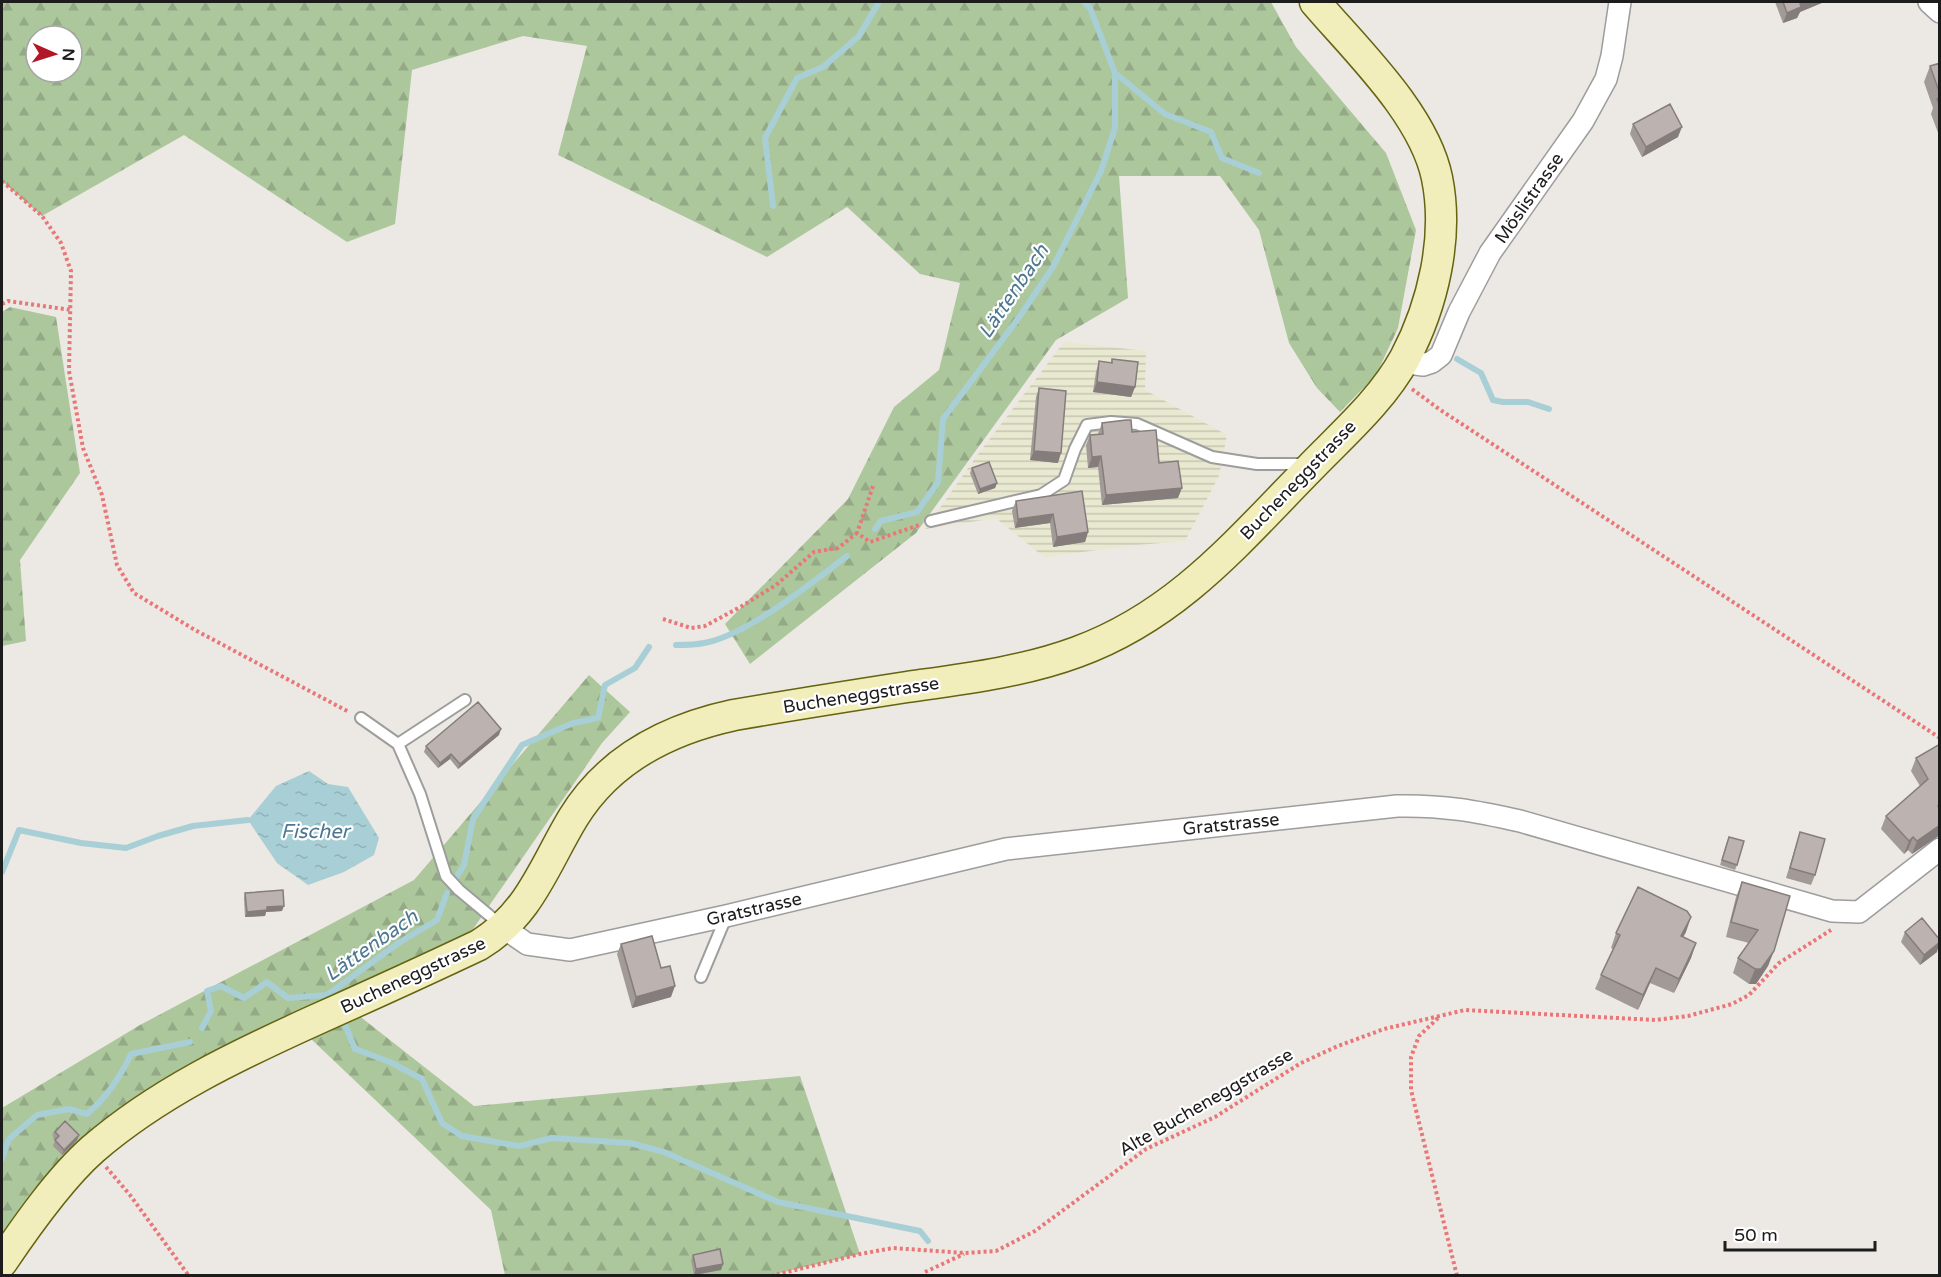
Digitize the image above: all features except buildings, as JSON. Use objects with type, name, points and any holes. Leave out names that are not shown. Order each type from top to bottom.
[{"type":"street","name":"Bucheneggstrasse","points":[[2,1262],[22,1231],[92,1150],[144,1110],[264,1043],[479,945],[504,928],[526,901],[574,817],[595,788],[617,766],[646,747],[694,726],[734,715],[995,674],[1078,652],[1143,620],[1208,572],[1362,415],[1399,367],[1425,311],[1435,274],[1441,215],[1436,174],[1422,137],[1409,114],[1315,2]]},
{"type":"street","name":"Möslistrasse","points":[[1399,367],[1423,365],[1441,355],[1459,312],[1490,253],[1583,121],[1606,79],[1620,2]]},
{"type":"street","points":[[1929,2],[1940,12]]},
{"type":"street","name":"Gratstrasse","points":[[504,928],[527,944],[570,950],[726,916],[1006,849],[1397,806],[1433,806],[1469,810],[1520,821],[1832,911],[1859,912]]},
{"type":"street","points":[[1859,912],[1940,849]]},
{"type":"lane","points":[[931,521],[1041,495],[1064,480],[1075,449],[1087,425],[1111,422],[1137,424],[1212,457],[1257,464],[1313,464]]},
{"type":"lane","points":[[398,744],[465,700]]},
{"type":"lane","points":[[361,718],[398,744],[420,794],[446,876],[504,928]]},
{"type":"lane","points":[[701,977],[726,916]]},
{"type":"path","points":[[2,181],[42,216],[61,243],[71,271],[69,371],[83,448],[102,495],[117,565],[134,593],[195,630],[361,718]]},
{"type":"path","points":[[2,304],[8,301],[71,310]]},
{"type":"path","points":[[1399,367],[1439,409],[1940,738]]},
{"type":"path","points":[[663,619],[691,628],[705,626],[776,585],[813,552],[838,548],[857,533],[873,486]]},
{"type":"path","points":[[857,533],[870,542],[931,521]]},
{"type":"path","name":"Alte Bucheneggstrasse","points":[[771,1275],[893,1248],[965,1253],[996,1251],[1035,1231],[1146,1149],[1215,1117],[1301,1063],[1338,1046],[1384,1029],[1465,1010],[1655,1020],[1688,1016],[1732,1004],[1749,995],[1779,963],[1859,912]]},
{"type":"path","points":[[1438,1017],[1419,1036],[1412,1057],[1411,1090],[1457,1275]]},
{"type":"path","points":[[92,1150],[130,1195],[189,1275]]},
{"type":"path","points":[[925,1272],[965,1253]]},
{"type":"green space","points":[[2,2],[1271,2],[1296,47],[1386,153],[1416,230],[1398,328],[1376,375],[1340,412],[1317,388],[1289,343],[1259,230],[1220,176],[1119,176],[1128,298],[1056,340],[916,533],[750,664],[725,624],[848,499],[894,407],[939,370],[960,283],[920,274],[847,207],[767,257],[558,155],[587,46],[523,36],[412,70],[395,224],[347,242],[184,135],[42,216],[2,181]]},
{"type":"green space","points":[[10,307],[56,317],[80,473],[20,560],[26,641],[2,646],[2,312]]},
{"type":"green space","points":[[1064,342],[1146,351],[1145,390],[1227,435],[1219,476],[1185,541],[1044,557],[996,518],[925,529],[976,457]]},
{"type":"green space","points":[[589,675],[630,712],[602,743],[462,945],[339,1000],[474,1106],[800,1076],[860,1254],[771,1275],[505,1275],[491,1210],[290,1019],[185,1073],[2,1244],[2,1108],[140,1025],[414,880]]},
{"type":"water","name":"Fischer","points":[[309,771],[328,784],[348,787],[379,838],[374,855],[344,872],[308,885],[277,863],[248,820],[276,786]]},
{"type":"waterway","points":[[773,206],[765,138],[797,78],[823,67],[859,36],[879,2]]},
{"type":"waterway","name":"Lättenbach","points":[[875,529],[881,521],[917,512],[938,482],[943,419],[1020,316],[1053,267],[1101,171],[1115,128],[1115,73],[1090,8],[1084,2]]},
{"type":"waterway","points":[[1115,73],[1165,114],[1211,132],[1222,158],[1259,173]]},
{"type":"waterway","points":[[1457,359],[1481,373],[1493,400],[1528,402],[1549,409]]},
{"type":"waterway","name":"Lättenbach","points":[[676,645],[704,643],[739,630],[778,607],[847,556]]},
{"type":"waterway","name":"Lättenbach","points":[[457,876],[464,865],[473,819],[522,745],[573,723],[598,718],[605,685],[635,668],[649,647]]},
{"type":"waterway","points":[[2,872],[19,830],[81,843],[126,848],[193,826],[248,820]]},
{"type":"waterway","name":"Lättenbach","points":[[202,1028],[211,1011],[207,991],[221,986],[244,998],[267,982],[288,998],[327,995],[400,942],[437,920],[447,893]]},
{"type":"waterway","points":[[344,1022],[355,1049],[390,1062],[422,1079],[442,1123],[462,1136],[519,1146],[552,1138],[630,1143],[664,1152],[778,1202],[920,1231],[928,1241]]},
{"type":"waterway","name":"Lättenbach","points":[[2,1159],[9,1139],[37,1115],[69,1109],[87,1114],[112,1087],[131,1054],[190,1042]]}]
